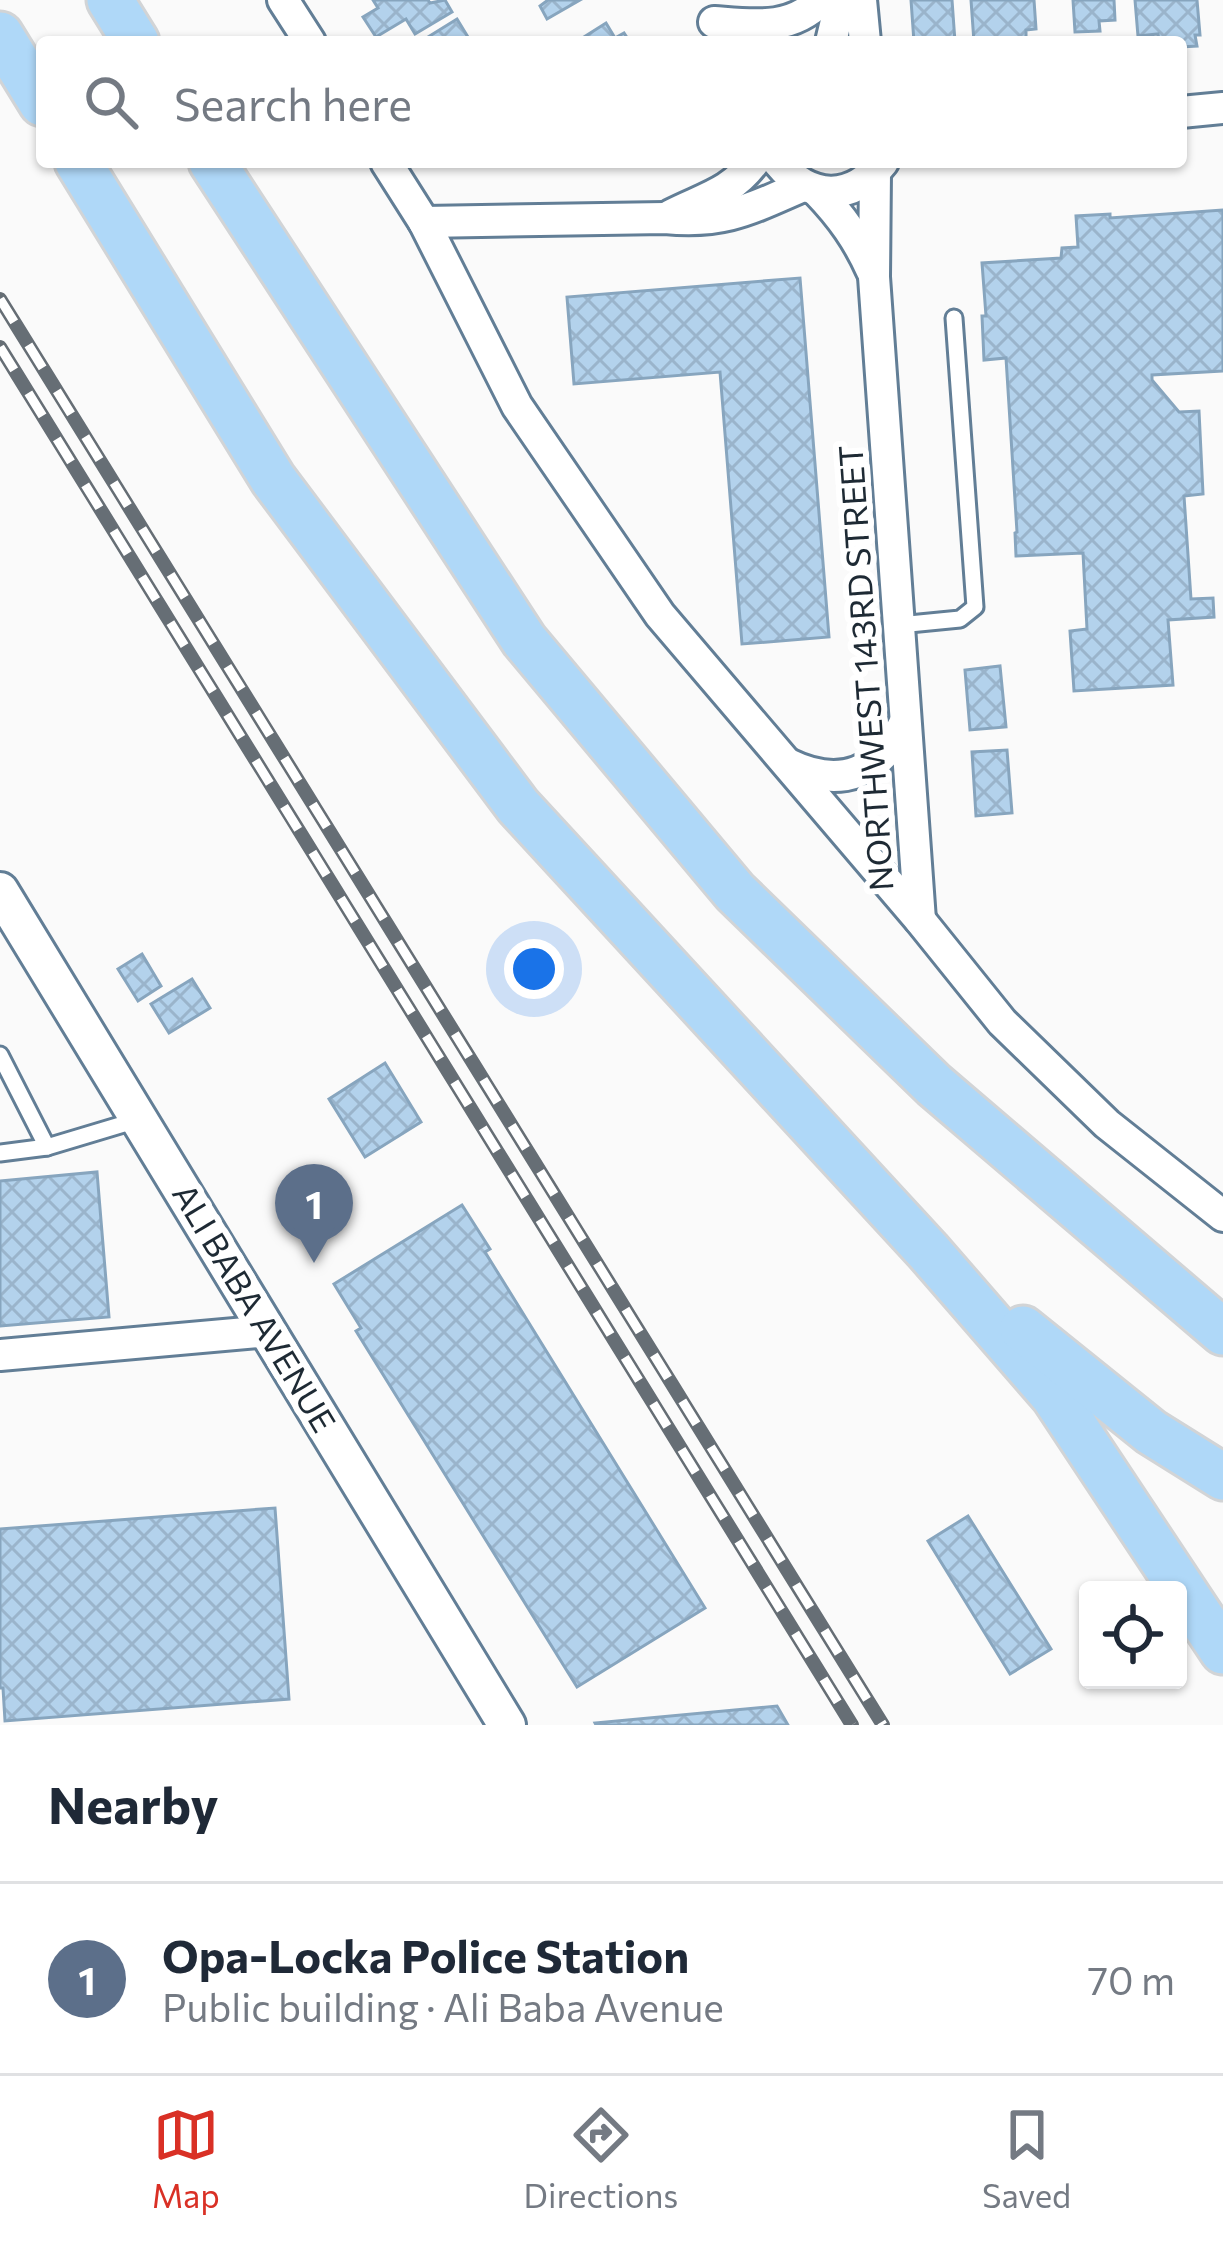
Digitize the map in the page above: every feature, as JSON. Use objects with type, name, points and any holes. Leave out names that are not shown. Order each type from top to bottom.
[{"type":"main road","points":[[110,0],[132,36]]},
{"type":"main road","points":[[0,34],[36,93]]},
{"type":"main road","points":[[82,168],[273,479],[518,806],[928,1251],[1054,1396],[1223,1652]]},
{"type":"main road","points":[[216,168],[524,640],[735,892],[934,1084],[1223,1332]]},
{"type":"main road","points":[[928,1251],[1151,1432],[1223,1477]]},
{"type":"street","points":[[283,0],[306,36]]},
{"type":"street","points":[[719,27],[795,20],[821,0]]},
{"type":"street","points":[[832,36],[836,0]]},
{"type":"street","points":[[860,0],[864,36]]},
{"type":"street","points":[[1187,112],[1223,109]]},
{"type":"street","points":[[390,168],[424,222],[517,406],[660,615],[920,920]]},
{"type":"street","points":[[665,218],[739,182],[750,168]]},
{"type":"street","name":"NORTHWEST 143RD STREET","points":[[783,168],[843,218],[874,277]]},
{"type":"street","points":[[424,222],[698,221],[727,217],[810,189],[849,188],[878,168]]},
{"type":"street","name":"NORTHWEST 143RD STREET","points":[[879,168],[874,277],[920,920],[1001,1022],[1107,1124],[1223,1216]]},
{"type":"street","points":[[785,762],[822,776],[850,776],[887,754],[905,722]]},
{"type":"street","name":"ALI BABA AVENUE","points":[[4,904],[140,1119],[507,1725]]},
{"type":"street","points":[[0,1355],[269,1331]]},
{"type":"lane","points":[[899,625],[960,620],[975,607],[954,318]]},
{"type":"lane","points":[[0,1055],[5,1076],[47,1147]]},
{"type":"lane","points":[[0,1153],[47,1147],[140,1119]]},
{"type":"building","points":[[373,0],[445,0],[452,12],[415,34],[406,19],[375,36],[363,17],[378,8]]},
{"type":"building","points":[[548,0],[580,0],[547,19],[540,6]]},
{"type":"building","points":[[911,0],[952,0],[955,36],[914,36]]},
{"type":"building","points":[[971,0],[1034,0],[1036,29],[1026,30],[1026,36],[974,36]]},
{"type":"building","points":[[1073,0],[1114,0],[1115,20],[1099,21],[1100,31],[1075,32]]},
{"type":"building","points":[[1135,0],[1197,0],[1197,46],[1187,47],[1187,36],[1138,36]]},
{"type":"building","points":[[457,19],[467,36],[430,36]]},
{"type":"building","points":[[606,23],[614,36],[585,36]]},
{"type":"building","points":[[1223,210],[1223,371],[1152,375],[1179,412],[1199,411],[1203,494],[1184,496],[1191,599],[1213,598],[1214,617],[1168,620],[1173,685],[1074,691],[1070,631],[1087,629],[1083,553],[1016,556],[1006,358],[984,360],[982,263],[1061,258],[1062,248],[1078,247],[1076,216]]},
{"type":"building","points":[[800,278],[829,637],[742,644],[720,372],[574,384],[567,297]]},
{"type":"building","points":[[1000,666],[1006,727],[970,730],[965,670]]},
{"type":"building","points":[[1007,750],[1012,813],[976,816],[972,752]]},
{"type":"building","points":[[142,954],[161,986],[138,1001],[118,969]]},
{"type":"building","points":[[192,979],[210,1008],[169,1033],[151,1004]]},
{"type":"building","points":[[385,1063],[421,1122],[365,1157],[329,1099]]},
{"type":"building","points":[[97,1172],[109,1317],[0,1326],[0,1181]]},
{"type":"building","points":[[462,1205],[490,1249],[485,1252],[705,1608],[577,1687],[356,1331],[361,1328],[334,1284]]},
{"type":"building","points":[[275,1508],[289,1699],[5,1721],[0,1688],[0,1529]]},
{"type":"building","points":[[968,1516],[1051,1649],[1010,1674],[928,1541]]},
{"type":"building","points":[[777,1706],[788,1725],[595,1723]]},
{"type":"railway","points":[[0,299],[883,1725]]},
{"type":"railway","points":[[0,347],[852,1725]]},
{"type":"place","name":"Opa-Locka Police Station","points":[[314,1263]]}]
